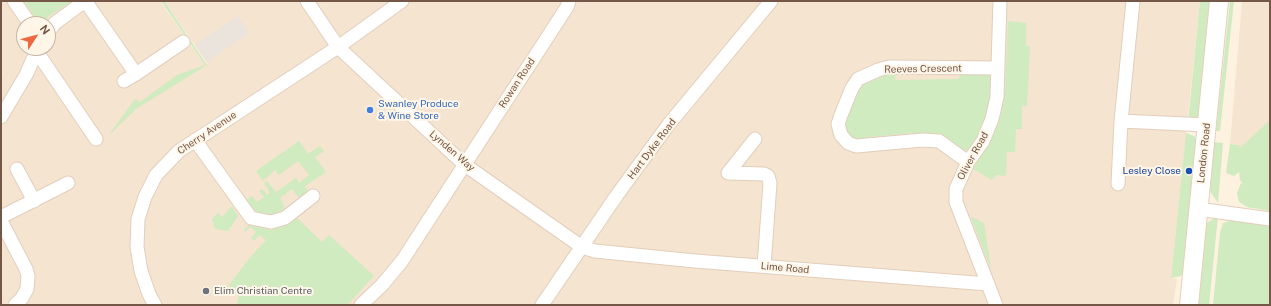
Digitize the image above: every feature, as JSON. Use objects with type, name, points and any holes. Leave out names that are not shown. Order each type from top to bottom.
[{"type":"main road","name":"London Road","points":[[1190,305],[1219,1]]},
{"type":"street","points":[[14,1],[24,16]]},
{"type":"street","points":[[56,22],[86,1],[136,74]]},
{"type":"street","name":"Lynden Way","points":[[307,1],[338,46],[465,165],[582,246]]},
{"type":"street","points":[[338,46],[402,1]]},
{"type":"street","name":"Rowan Road","points":[[465,165],[567,7],[569,1]]},
{"type":"street","name":"Hart Dyke Road","points":[[542,305],[669,124],[742,39],[772,1]]},
{"type":"street","name":"Oliver Road","points":[[996,305],[956,202],[956,189],[968,162],[983,142],[992,119],[997,97],[1000,1]]},
{"type":"street","points":[[1118,184],[1121,121],[1133,1]]},
{"type":"street","points":[[124,81],[183,42]]},
{"type":"street","name":"Cherry Avenue","points":[[155,305],[148,294],[141,271],[137,247],[138,219],[145,197],[156,174],[179,151],[338,46]]},
{"type":"street","points":[[1,117],[26,75],[34,56]]},
{"type":"street","points":[[41,56],[96,139]]},
{"type":"street","name":"Reeves Crescent","points":[[968,162],[939,141],[923,140],[856,146],[848,143],[842,135],[838,124],[852,88],[858,79],[878,70],[889,67],[997,68]]},
{"type":"street","points":[[1121,121],[1207,126]]},
{"type":"street","points":[[755,139],[728,173],[764,174],[768,176],[770,182],[764,266]]},
{"type":"street","points":[[195,140],[251,218],[270,222],[285,218],[313,196]]},
{"type":"street","points":[[361,305],[402,261],[465,165]]},
{"type":"street","points":[[17,169],[34,201]]},
{"type":"street","points":[[1,217],[68,183]]},
{"type":"street","points":[[1198,209],[1270,219]]},
{"type":"street","points":[[1,221],[26,269],[28,276],[27,289],[22,298],[15,305]]},
{"type":"street","name":"Lime Road","points":[[582,246],[595,251],[988,284]]},
{"type":"shaded area","points":[[1,1],[160,1],[205,65],[207,63],[164,1],[1200,1],[1171,278],[1177,279],[1173,305],[1,305],[1,71],[10,83],[1,70]]},
{"type":"shaded area","points":[[1242,1],[1270,1],[1270,121],[1240,149],[1239,145],[1230,144]]},
{"type":"shaded area","points":[[238,16],[249,33],[207,62],[195,45]]},
{"type":"green space","points":[[19,1],[77,1],[75,4],[69,3],[50,16],[34,16],[26,4]]},
{"type":"green space","points":[[161,1],[164,1],[207,65],[136,109],[108,136],[135,99],[140,102],[177,75],[205,65]]},
{"type":"green space","points":[[1200,1],[1212,1],[1199,120],[1188,122]]},
{"type":"green space","points":[[1230,1],[1234,1],[1220,131],[1216,131]]},
{"type":"green space","points":[[1008,21],[1026,23],[1026,46],[1030,46],[1027,106],[1022,106],[1022,129],[1016,129],[1015,152],[1007,152],[1006,176],[996,175],[992,180],[973,169],[994,133],[1002,111],[1005,93]]},
{"type":"green space","points":[[962,72],[989,74],[992,78],[988,111],[977,137],[968,150],[962,151],[911,133],[870,137],[863,141],[854,141],[843,130],[845,116],[861,83],[878,73],[896,73],[895,80],[958,79]]},
{"type":"green space","points":[[1270,120],[1270,211],[1247,207],[1239,202],[1237,193],[1241,183],[1243,184],[1240,180],[1239,172],[1234,176],[1226,173],[1230,144],[1239,145],[1240,148]]},
{"type":"green space","points":[[1186,133],[1194,136],[1197,140],[1184,273],[1181,276],[1171,278]]},
{"type":"green space","points":[[299,141],[308,154],[320,146],[324,151],[315,157],[326,172],[305,186],[309,193],[303,197],[298,197],[292,189],[280,198],[284,205],[283,210],[272,215],[259,213],[252,208],[246,200],[252,196],[257,202],[264,197],[259,191],[262,189],[267,195],[270,193],[264,183],[267,181],[276,192],[296,178],[299,183],[309,175],[298,161],[279,175],[275,170],[263,181],[256,171]]},
{"type":"green space","points":[[1214,142],[1223,143],[1218,203],[1210,191]]},
{"type":"green space","points":[[232,206],[238,216],[228,231],[215,229],[212,219],[218,213],[222,217]]},
{"type":"green space","points":[[1218,216],[1209,305],[1197,305],[1205,224]]},
{"type":"green space","points":[[972,217],[984,223],[991,269],[971,218]]},
{"type":"green space","points":[[297,218],[322,242],[329,235],[374,276],[347,305],[237,305],[239,295],[226,289],[248,260],[266,240],[259,235],[254,241],[251,238],[256,232],[250,227],[245,232],[244,229],[249,225],[272,230],[287,225]]},
{"type":"green space","points":[[1233,220],[1270,224],[1270,305],[1213,305],[1220,233],[1223,223]]},
{"type":"place","name":"Swanley Produce & Wine Store","points":[[370,110]]},
{"type":"place","name":"Lesley Close","points":[[1189,171]]},
{"type":"place","name":"Elim Christian Centre","points":[[206,291]]}]
